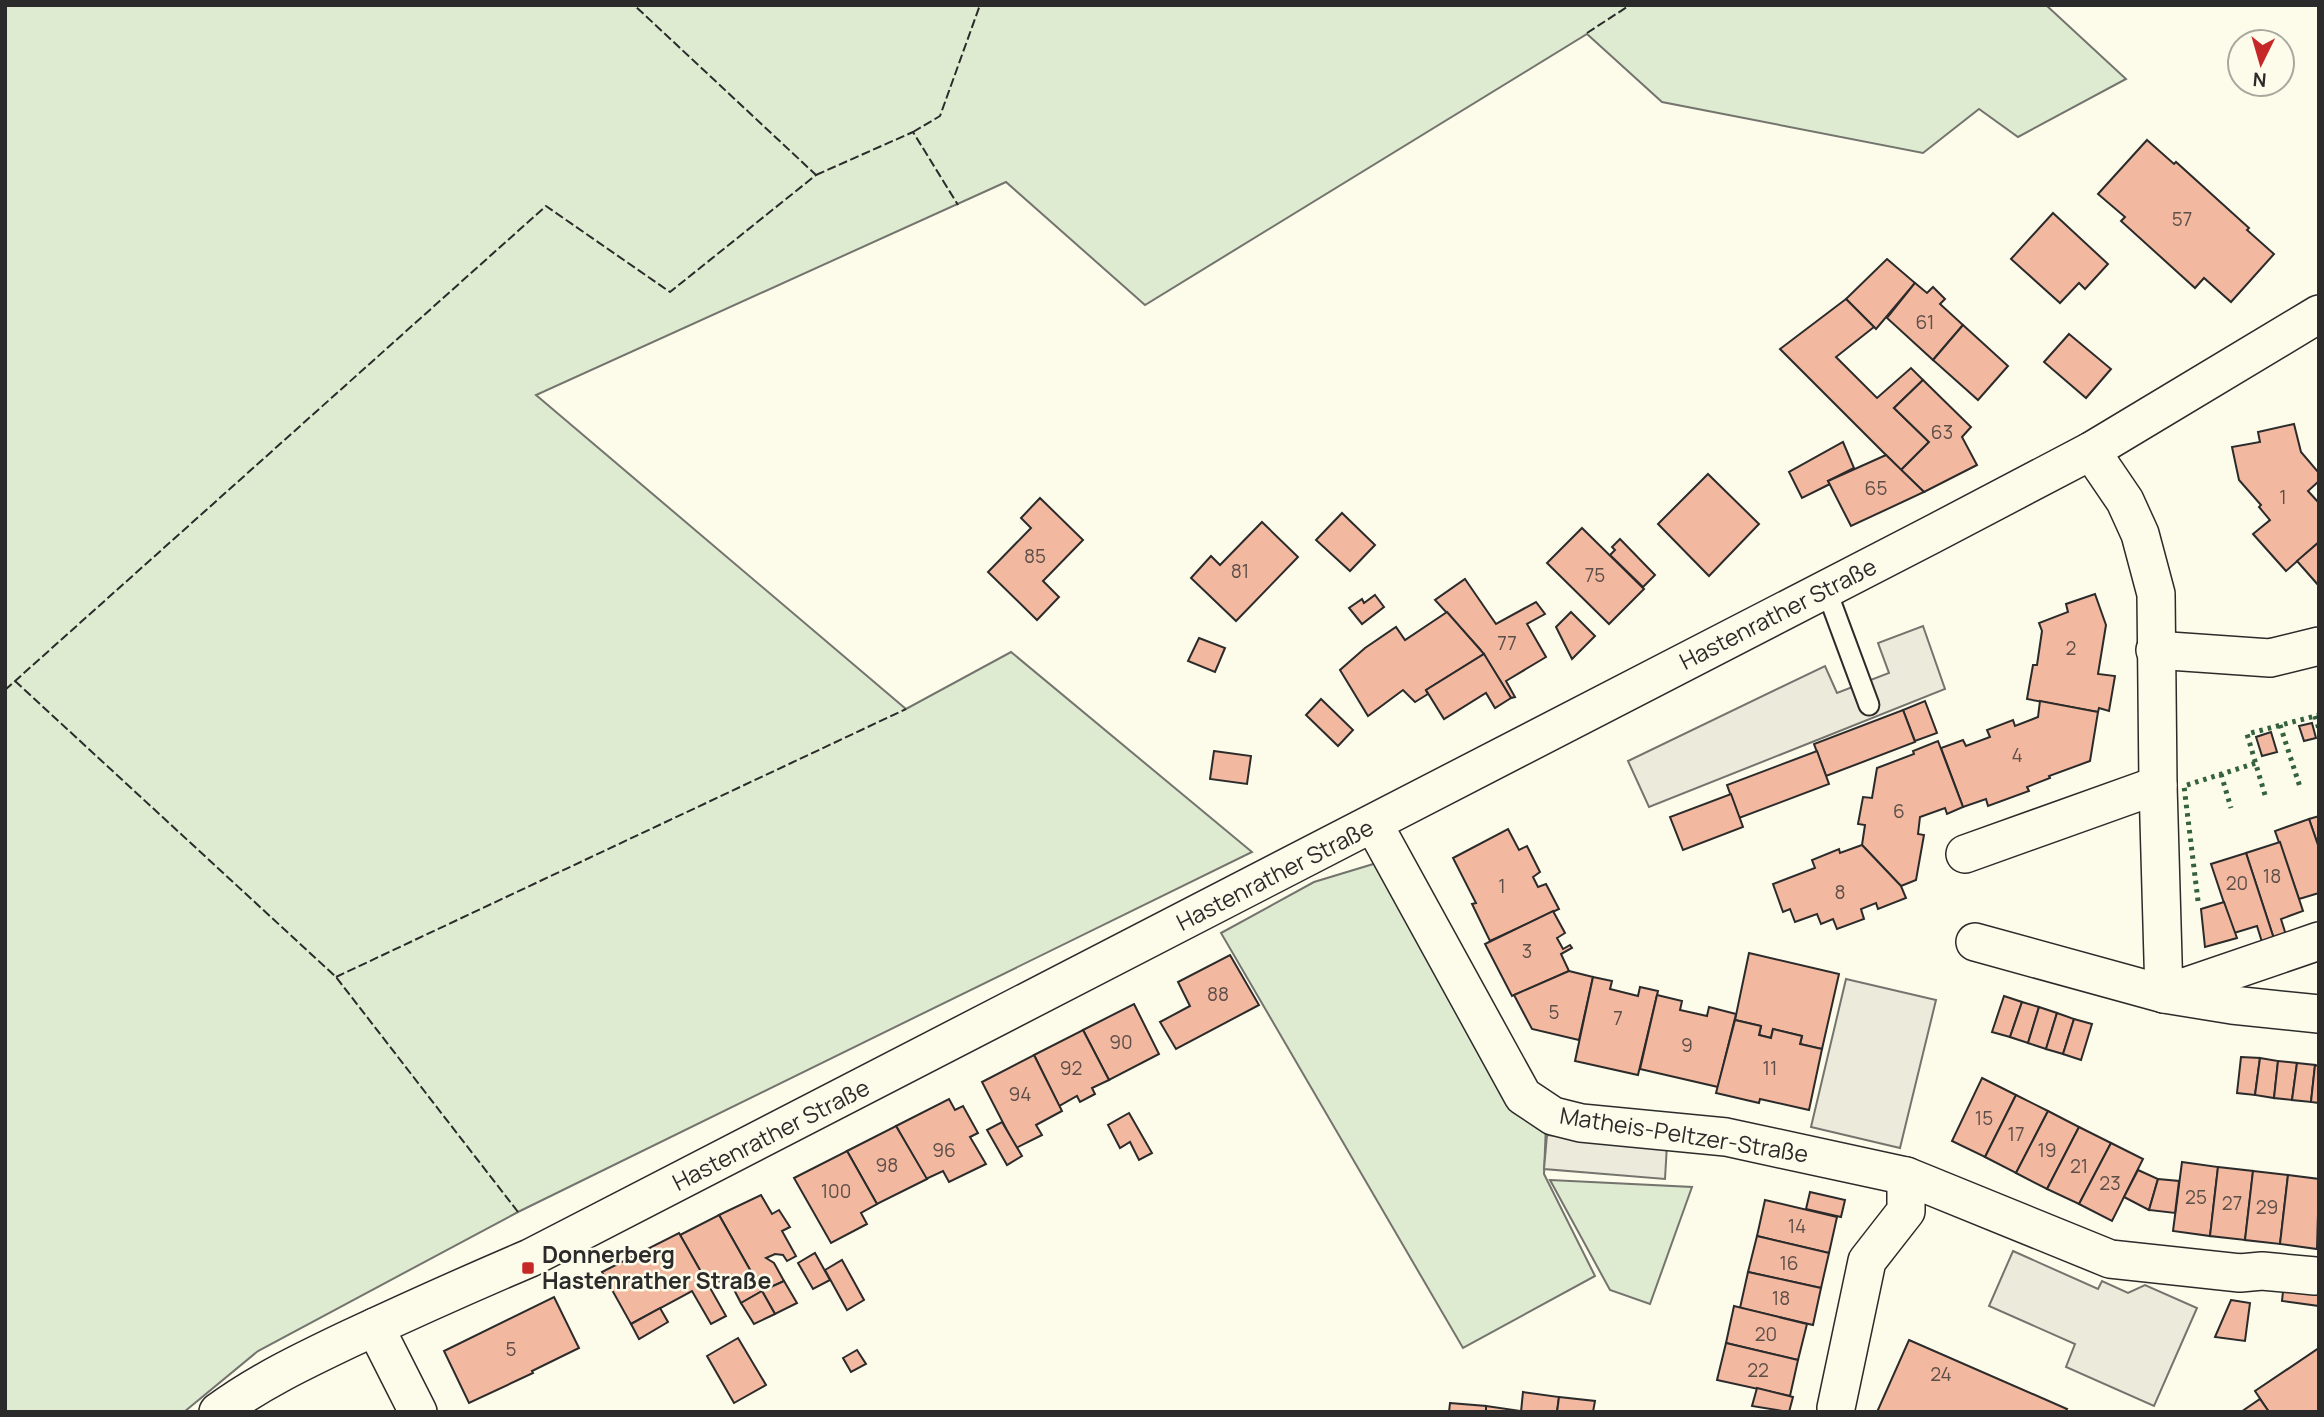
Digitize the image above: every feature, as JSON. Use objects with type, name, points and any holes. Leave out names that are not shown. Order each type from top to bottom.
[{"type":"street","name":"Hastenrather Straße","points":[[218,1412],[248,1390],[375,1327],[530,1258],[1374,825],[2091,451],[2319,314]]},
{"type":"street","points":[[2091,451],[2125,501],[2140,534],[2155,594],[2164,994]]},
{"type":"street","points":[[2155,650],[2270,657],[2319,646]]},
{"type":"street","points":[[1965,854],[2158,785]]},
{"type":"street","name":"Matheis-Peltzer-Straße","points":[[1374,825],[1524,1096],[1553,1116],[1601,1126],[1726,1137],[1906,1175],[2110,1259],[2227,1272],[2262,1271],[2315,1276]]},
{"type":"street","points":[[2164,994],[2319,941]]},
{"type":"street","points":[[1975,942],[2164,994],[2232,1005],[2319,1014]]},
{"type":"street","points":[[1836,1408],[1867,1261],[1906,1212],[1906,1175]]},
{"type":"street","points":[[375,1327],[418,1412]]},
{"type":"lane","points":[[1826,589],[1869,705]]},
{"type":"green space","points":[[5,5],[2046,5],[2126,79],[2018,137],[1979,109],[1923,153],[1662,102],[1587,34],[1145,305],[1006,182],[536,395],[906,709],[1011,652],[1252,852],[518,1212],[258,1351],[184,1412],[5,1412]]},
{"type":"green space","points":[[1380,862],[1546,1124],[1544,1174],[1595,1276],[1463,1348],[1221,933],[1314,882]]},
{"type":"green space","points":[[1550,1180],[1692,1187],[1650,1304],[1610,1290]]},
{"type":"shaded area","points":[[1923,626],[1945,689],[1649,807],[1628,761],[1825,666],[1837,693],[1889,673],[1878,643]]},
{"type":"shaded area","points":[[1846,979],[1936,1000],[1900,1148],[1811,1127]]},
{"type":"shaded area","points":[[1547,1135],[1667,1144],[1665,1179],[1544,1169]]},
{"type":"shaded area","points":[[2013,1251],[2098,1289],[2102,1281],[2128,1293],[2145,1285],[2197,1308],[2154,1406],[2066,1367],[2075,1344],[1989,1306]]},
{"type":"building","points":[[2147,140],[2174,164],[2176,162],[2274,254],[2231,302],[2204,278],[2195,288],[2121,221],[2125,217],[2098,194]]},
{"type":"building","points":[[2053,213],[2108,264],[2085,289],[2079,283],[2060,303],[2011,259]]},
{"type":"building","points":[[1887,259],[1915,283],[1876,329],[1846,299]]},
{"type":"building","points":[[1915,283],[1927,293],[1933,287],[1945,299],[1940,304],[1963,325],[1933,360],[1887,318]]},
{"type":"building","points":[[1846,299],[1874,327],[1836,357],[1877,398],[1911,368],[1923,380],[1894,408],[1929,442],[1901,470],[1780,349]]},
{"type":"building","points":[[1963,325],[2008,366],[1978,400],[1933,360]]},
{"type":"building","points":[[2069,334],[2111,369],[2086,398],[2044,362]]},
{"type":"building","points":[[1923,380],[1971,427],[1962,437],[1977,465],[1924,492],[1901,470],[1929,442],[1894,408]]},
{"type":"building","points":[[2294,424],[2301,452],[2319,473],[2319,481],[2308,491],[2319,503],[2319,542],[2286,571],[2253,534],[2270,520],[2239,480],[2232,447],[2260,442],[2258,432]]},
{"type":"building","points":[[1843,442],[1854,468],[1802,498],[1789,472]]},
{"type":"building","points":[[1886,455],[1924,492],[1851,526],[1828,481]]},
{"type":"building","points":[[1708,474],[1759,524],[1709,576],[1658,524]]},
{"type":"building","points":[[1040,498],[1083,540],[1043,581],[1059,597],[1037,620],[988,572],[1031,528],[1021,518]]},
{"type":"building","points":[[1342,513],[1375,545],[1350,571],[1316,540]]},
{"type":"building","points":[[1262,522],[1298,557],[1236,621],[1191,578],[1211,556],[1220,565]]},
{"type":"building","points":[[1582,528],[1644,589],[1609,624],[1547,563]]},
{"type":"building","points":[[1620,539],[1655,575],[1643,587],[1610,555],[1615,550],[1612,547]]},
{"type":"building","points":[[2319,542],[2319,586],[2297,561]]},
{"type":"building","points":[[1465,579],[1496,624],[1536,602],[1545,614],[1527,624],[1546,657],[1506,681],[1515,697],[1511,698],[1480,649],[1435,600]]},
{"type":"building","points":[[2095,594],[2106,625],[2098,674],[2115,676],[2109,711],[2099,708],[2098,712],[2027,699],[2033,665],[2037,665],[2042,631],[2039,623],[2068,612],[2066,604]]},
{"type":"building","points":[[1375,595],[1384,607],[1362,624],[1349,608],[1362,599],[1364,603]]},
{"type":"building","points":[[1447,612],[1484,654],[1426,690],[1428,694],[1415,702],[1403,690],[1368,716],[1340,670],[1365,648],[1396,627],[1405,640]]},
{"type":"building","points":[[1571,612],[1595,636],[1572,659],[1556,627]]},
{"type":"building","points":[[1199,638],[1225,648],[1215,672],[1188,661]]},
{"type":"building","points":[[1484,654],[1511,698],[1495,708],[1486,693],[1444,719],[1426,690]]},
{"type":"building","points":[[1321,699],[1353,730],[1338,746],[1306,715]]},
{"type":"building","points":[[1925,701],[1937,733],[1915,741],[1903,710]]},
{"type":"building","points":[[2040,701],[2098,712],[2090,761],[2049,776],[2050,778],[2027,787],[2029,791],[1988,806],[1986,799],[1963,807],[1941,748],[1963,740],[1966,746],[1990,737],[1987,730],[2013,720],[2015,726],[2038,717]]},
{"type":"building","points":[[1903,710],[1915,742],[1826,776],[1814,744]]},
{"type":"building","points":[[2312,723],[2316,738],[2304,741],[2299,726]]},
{"type":"building","points":[[2271,732],[2277,752],[2262,756],[2256,737]]},
{"type":"building","points":[[1938,741],[1963,807],[1947,814],[1945,808],[1920,817],[1918,834],[1924,835],[1916,880],[1901,886],[1862,845],[1865,825],[1858,824],[1863,797],[1872,798],[1877,768],[1914,754],[1913,751]]},
{"type":"building","points":[[1214,751],[1251,756],[1247,784],[1210,779]]},
{"type":"building","points":[[1817,751],[1829,784],[1739,818],[1727,785]]},
{"type":"building","points":[[1731,794],[1743,827],[1683,850],[1670,817]]},
{"type":"building","points":[[2319,816],[2319,848],[2309,819]]},
{"type":"building","points":[[2309,819],[2319,848],[2319,893],[2299,899],[2275,831]]},
{"type":"building","points":[[1508,829],[1519,850],[1527,846],[1540,872],[1533,877],[1538,887],[1546,884],[1559,909],[1490,941],[1472,904],[1476,903],[1453,858]]},
{"type":"building","points":[[2280,842],[2303,911],[2281,919],[2286,935],[2274,939],[2246,853]]},
{"type":"building","points":[[1862,845],[1901,886],[1906,898],[1878,909],[1876,903],[1861,909],[1864,919],[1837,929],[1833,919],[1821,924],[1817,914],[1795,922],[1790,909],[1783,912],[1773,884],[1815,868],[1812,860],[1839,849],[1840,853]]},
{"type":"building","points":[[2246,853],[2274,939],[2262,942],[2257,926],[2234,933],[2211,864]]},
{"type":"building","points":[[2224,902],[2237,938],[2205,947],[2201,909]]},
{"type":"building","points":[[1553,911],[1565,933],[1557,938],[1563,949],[1570,945],[1572,948],[1561,954],[1569,971],[1512,996],[1485,944]]},
{"type":"building","points":[[1749,953],[1839,974],[1822,1049],[1800,1044],[1802,1036],[1773,1029],[1771,1038],[1759,1035],[1761,1026],[1735,1020]]},
{"type":"building","points":[[1230,955],[1259,1005],[1176,1049],[1160,1022],[1190,1006],[1178,982]]},
{"type":"building","points":[[1569,971],[1593,977],[1579,1040],[1532,1029],[1514,995]]},
{"type":"building","points":[[1593,977],[1612,981],[1610,989],[1638,996],[1640,987],[1658,991],[1638,1075],[1575,1061]]},
{"type":"building","points":[[1657,995],[1682,1001],[1680,1010],[1707,1016],[1709,1007],[1736,1014],[1718,1087],[1640,1069]]},
{"type":"building","points":[[2004,996],[2022,1002],[2010,1037],[1992,1032]]},
{"type":"building","points":[[2022,1002],[2039,1007],[2028,1043],[2010,1037]]},
{"type":"building","points":[[1134,1004],[1159,1054],[1109,1080],[1083,1030]]},
{"type":"building","points":[[2039,1007],[2057,1013],[2046,1049],[2028,1043]]},
{"type":"building","points":[[2057,1013],[2074,1019],[2063,1054],[2046,1049]]},
{"type":"building","points":[[2074,1019],[2092,1024],[2081,1060],[2063,1054]]},
{"type":"building","points":[[1735,1020],[1761,1026],[1759,1035],[1771,1038],[1773,1029],[1802,1036],[1800,1044],[1822,1049],[1809,1110],[1760,1099],[1759,1103],[1716,1093]]},
{"type":"building","points":[[1083,1030],[1109,1080],[1092,1088],[1095,1094],[1080,1102],[1077,1096],[1059,1106],[1034,1055]]},
{"type":"building","points":[[1034,1055],[1062,1111],[1036,1125],[1042,1135],[1016,1148],[982,1082]]},
{"type":"building","points":[[2241,1057],[2260,1058],[2255,1095],[2237,1093]]},
{"type":"building","points":[[2260,1058],[2278,1061],[2274,1098],[2255,1095]]},
{"type":"building","points":[[2278,1061],[2297,1063],[2292,1100],[2274,1098]]},
{"type":"building","points":[[2297,1063],[2315,1065],[2311,1102],[2292,1100]]},
{"type":"building","points":[[2315,1065],[2319,1066],[2319,1103],[2311,1102]]},
{"type":"building","points":[[1982,1078],[2016,1095],[1985,1157],[1952,1141]]},
{"type":"building","points":[[2016,1095],[2048,1111],[2016,1173],[1985,1157]]},
{"type":"building","points":[[949,1099],[955,1110],[963,1106],[978,1133],[970,1137],[986,1164],[949,1182],[943,1171],[926,1179],[896,1126]]},
{"type":"building","points":[[2048,1111],[2079,1127],[2047,1189],[2016,1173]]},
{"type":"building","points":[[1129,1113],[1152,1153],[1139,1160],[1130,1142],[1120,1148],[1108,1125]]},
{"type":"building","points":[[1002,1122],[1022,1156],[1007,1165],[987,1130]]},
{"type":"building","points":[[896,1126],[927,1179],[877,1204],[847,1151]]},
{"type":"building","points":[[2079,1127],[2111,1143],[2079,1204],[2047,1189]]},
{"type":"building","points":[[2111,1143],[2143,1159],[2112,1221],[2079,1204]]},
{"type":"building","points":[[847,1151],[877,1204],[861,1213],[867,1224],[831,1243],[794,1178]]},
{"type":"building","points":[[2182,1162],[2218,1167],[2210,1236],[2173,1231]]},
{"type":"building","points":[[2218,1167],[2253,1171],[2245,1240],[2210,1236]]},
{"type":"building","points":[[2138,1170],[2158,1179],[2149,1210],[2124,1197]]},
{"type":"building","points":[[2253,1171],[2288,1175],[2280,1244],[2245,1240]]},
{"type":"building","points":[[2288,1175],[2319,1179],[2317,1249],[2280,1244]]},
{"type":"building","points":[[2158,1179],[2179,1181],[2175,1213],[2149,1210]]},
{"type":"building","points":[[1810,1192],[1845,1200],[1841,1217],[1806,1209]]},
{"type":"building","points":[[761,1195],[772,1214],[779,1210],[790,1227],[782,1231],[796,1256],[787,1261],[783,1255],[775,1254],[766,1258],[774,1263],[784,1281],[762,1291],[719,1215]]},
{"type":"building","points":[[1765,1200],[1837,1217],[1829,1253],[1757,1236]]},
{"type":"building","points":[[719,1215],[762,1291],[741,1303],[730,1282],[731,1276],[709,1286],[680,1235]]},
{"type":"building","points":[[679,1233],[726,1316],[711,1324],[692,1291],[631,1324],[602,1272]]},
{"type":"building","points":[[1757,1236],[1829,1253],[1821,1288],[1748,1272]]},
{"type":"building","points":[[815,1253],[830,1280],[813,1289],[798,1263]]},
{"type":"building","points":[[842,1260],[864,1300],[847,1310],[825,1270]]},
{"type":"building","points":[[1748,1272],[1821,1288],[1813,1325],[1740,1308]]},
{"type":"building","points":[[784,1281],[797,1303],[775,1314],[762,1291]]},
{"type":"building","points":[[2284,1282],[2319,1286],[2319,1306],[2282,1301]]},
{"type":"building","points":[[762,1291],[775,1314],[754,1324],[741,1303]]},
{"type":"building","points":[[554,1297],[579,1348],[469,1403],[444,1351]]},
{"type":"building","points":[[2231,1300],[2250,1303],[2245,1341],[2215,1337]]},
{"type":"building","points":[[1734,1306],[1807,1324],[1798,1360],[1726,1343]]},
{"type":"building","points":[[660,1308],[668,1322],[639,1339],[631,1324]]},
{"type":"building","points":[[738,1338],[766,1385],[734,1403],[707,1356]]},
{"type":"building","points":[[1909,1340],[2067,1409],[2065,1412],[1877,1412]]},
{"type":"building","points":[[1726,1343],[1798,1360],[1790,1396],[1717,1380]]},
{"type":"building","points":[[2319,1348],[2319,1412],[2269,1412],[2255,1391]]},
{"type":"building","points":[[857,1350],[866,1364],[851,1372],[843,1358]]},
{"type":"building","points":[[1757,1388],[1793,1397],[1789,1412],[1752,1406]]},
{"type":"building","points":[[1523,1392],[1559,1397],[1557,1412],[1521,1412]]},
{"type":"building","points":[[1559,1397],[1595,1401],[1593,1412],[1557,1412]]},
{"type":"building","points":[[2260,1399],[2269,1412],[2241,1412]]},
{"type":"building","points":[[1450,1403],[1486,1406],[1486,1412],[1449,1412]]},
{"type":"building","points":[[1486,1406],[1521,1411],[1521,1412],[1486,1412]]},
{"type":"hedge","points":[[2265,795],[2247,734],[2319,715]]},
{"type":"hedge","points":[[2315,716],[2319,729]]},
{"type":"hedge","points":[[2280,725],[2300,787]]},
{"type":"hedge","points":[[2198,901],[2184,786],[2256,763]]},
{"type":"hedge","points":[[2221,774],[2231,808]]},
{"type":"fence","points":[[5,690],[546,206],[670,292],[816,175],[634,5]]},
{"type":"fence","points":[[913,132],[940,116],[980,5]]},
{"type":"fence","points":[[1587,33],[1630,5]]},
{"type":"fence","points":[[816,175],[913,132],[958,205]]},
{"type":"fence","points":[[15,681],[336,977],[518,1212]]},
{"type":"fence","points":[[336,977],[906,709]]},
{"type":"place","name":"Donnerberg Hastenrather Straße","points":[[528,1268]]}]
